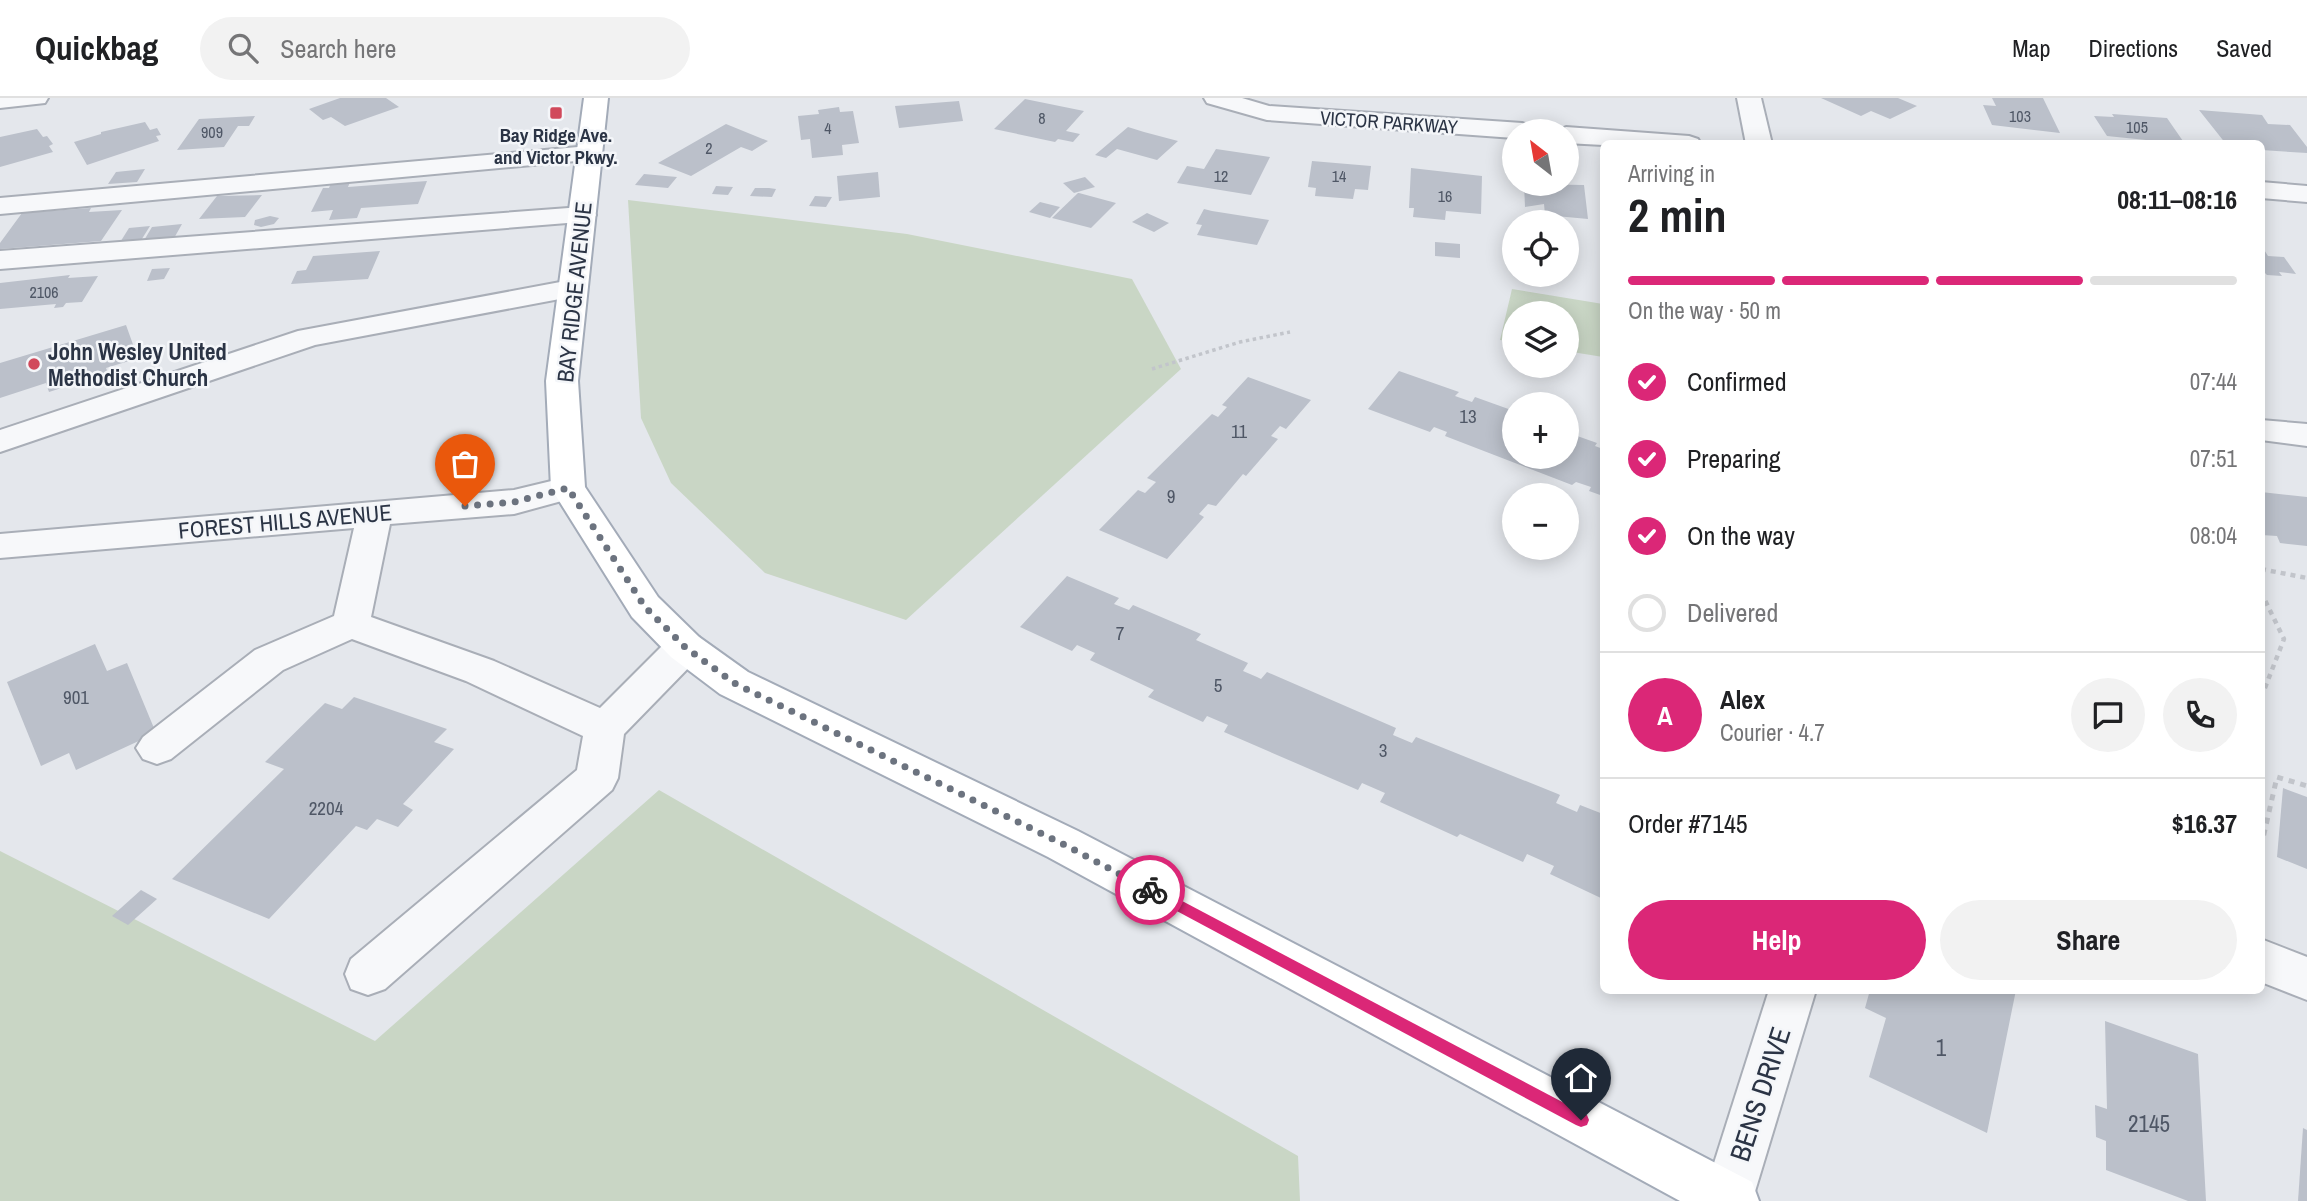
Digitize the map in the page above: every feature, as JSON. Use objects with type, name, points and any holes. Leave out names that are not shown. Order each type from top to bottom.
[{"type":"main road","name":"BAY RIDGE AVENUE","points":[[596,98],[562,381],[568,488],[645,607],[685,647],[734,683],[1063,844],[1730,1199]]},
{"type":"street","points":[[0,100],[36,98]]},
{"type":"street","name":"VICTOR PARKWAY","points":[[1216,98],[1267,113],[1502,130]]},
{"type":"street","points":[[1749,98],[1758,140]]},
{"type":"street","points":[[1579,136],[1634,140]]},
{"type":"street","points":[[0,206],[589,154]]},
{"type":"street","points":[[2265,190],[2307,194]]},
{"type":"street","points":[[0,260],[582,215]]},
{"type":"street","points":[[0,441],[309,337],[571,289]]},
{"type":"street","points":[[2265,430],[2307,435]]},
{"type":"street","name":"FOREST HILLS AVENUE","points":[[0,546],[514,502],[568,488]]},
{"type":"street","points":[[351,624],[375,514]]},
{"type":"street","points":[[157,748],[269,660],[351,624],[480,671],[605,728]]},
{"type":"street","points":[[368,974],[597,778],[605,728],[685,647]]},
{"type":"street","points":[[2265,962],[2307,979]]},
{"type":"street","name":"BENS DRIVE","points":[[1730,1199],[1792,994]]},
{"type":"path","points":[[1152,369],[1240,341],[1290,332]]},
{"type":"path","points":[[2265,570],[2307,579]]},
{"type":"path","points":[[2265,600],[2284,639],[2265,688]]},
{"type":"path","points":[[2265,830],[2277,777],[2307,786]]},
{"type":"green space","points":[[628,200],[907,234],[1132,279],[1181,369],[906,620],[765,573],[671,483],[641,418]]},
{"type":"green space","points":[[1512,289],[1600,304],[1600,357],[1579,353],[1579,301],[1509,301]]},
{"type":"green space","points":[[659,790],[1298,1156],[1300,1201],[0,1201],[0,851],[375,1041]]},
{"type":"building","points":[[340,98],[386,98],[399,107],[345,126],[331,117],[323,120],[309,109]]},
{"type":"building","points":[[1821,98],[1898,98],[1917,106],[1890,119],[1871,111],[1861,116]]},
{"type":"building","points":[[1992,98],[2043,98],[2060,133],[1992,125],[1983,105],[1996,106]]},
{"type":"building","points":[[1025,99],[1084,111],[1066,131],[1080,134],[1073,142],[1058,139],[1055,142],[994,129]]},
{"type":"building","points":[[959,101],[963,121],[899,128],[895,106]]},
{"type":"building","points":[[839,107],[840,112],[853,111],[859,143],[842,145],[843,155],[812,158],[810,139],[801,140],[798,116],[819,114],[818,110]]},
{"type":"building","points":[[2199,110],[2262,115],[2268,124],[2290,125],[2307,147],[2307,153],[2265,150],[2265,140],[2223,140]]},
{"type":"building","points":[[2112,114],[2167,118],[2182,140],[2107,136],[2094,116],[2114,117]]},
{"type":"building","points":[[255,116],[249,126],[238,126],[224,147],[177,150],[199,119]]},
{"type":"building","points":[[145,122],[150,130],[157,128],[161,135],[156,136],[159,141],[87,165],[74,142],[101,132]]},
{"type":"building","points":[[726,124],[768,141],[752,151],[741,147],[691,176],[658,163]]},
{"type":"building","points":[[1128,127],[1178,141],[1157,160],[1117,149],[1106,158],[1095,155]]},
{"type":"building","points":[[37,129],[53,144],[49,146],[53,152],[0,167],[0,137]]},
{"type":"building","points":[[1216,149],[1270,157],[1251,195],[1177,183],[1187,166],[1204,169]]},
{"type":"building","points":[[1312,161],[1371,166],[1368,190],[1355,189],[1353,199],[1315,196],[1316,188],[1308,187]]},
{"type":"building","points":[[1411,168],[1482,176],[1481,214],[1446,211],[1445,220],[1413,217],[1414,208],[1409,208]]},
{"type":"building","points":[[145,169],[137,182],[108,184],[116,172]]},
{"type":"building","points":[[878,172],[880,197],[839,201],[837,176]]},
{"type":"building","points":[[644,174],[677,177],[668,188],[635,185]]},
{"type":"building","points":[[1085,177],[1095,187],[1074,193],[1063,183]]},
{"type":"building","points":[[427,181],[418,204],[361,208],[357,218],[329,220],[333,210],[311,212],[323,188],[329,188],[331,183],[350,182],[348,187]]},
{"type":"building","points":[[1579,185],[1584,185],[1588,219],[1579,218],[1579,210],[1545,210],[1544,204],[1525,207],[1525,196],[1579,196]]},
{"type":"building","points":[[716,186],[733,187],[728,195],[712,194]]},
{"type":"building","points":[[755,188],[776,189],[772,197],[750,196]]},
{"type":"building","points":[[1078,193],[1116,203],[1091,228],[1052,218]]},
{"type":"building","points":[[262,195],[245,217],[199,219],[217,196]]},
{"type":"building","points":[[815,196],[832,197],[826,207],[809,206]]},
{"type":"building","points":[[1040,202],[1060,207],[1050,218],[1029,212]]},
{"type":"building","points":[[91,208],[89,212],[122,210],[101,241],[0,249],[0,243],[22,213]]},
{"type":"building","points":[[1204,209],[1269,220],[1257,245],[1197,235],[1202,225],[1196,224]]},
{"type":"building","points":[[1147,213],[1169,223],[1154,232],[1132,222]]},
{"type":"building","points":[[270,216],[279,218],[274,224],[261,227],[254,225],[255,220]]},
{"type":"building","points":[[182,224],[173,240],[143,242],[152,227]]},
{"type":"building","points":[[150,226],[140,242],[119,244],[129,228]]},
{"type":"building","points":[[1435,242],[1460,244],[1460,258],[1435,256]]},
{"type":"building","points":[[380,251],[368,279],[291,284],[297,271],[306,270],[313,256]]},
{"type":"building","points":[[2265,251],[2268,256],[2284,257],[2296,274],[2279,272],[2282,276],[2267,275]]},
{"type":"building","points":[[170,268],[164,279],[147,281],[152,269]]},
{"type":"building","points":[[70,275],[68,278],[98,276],[82,302],[66,303],[63,307],[54,308],[56,304],[0,309],[0,283]]},
{"type":"building","points":[[126,325],[135,350],[125,353],[129,361],[106,368],[108,373],[49,392],[46,383],[0,398],[0,363]]},
{"type":"building","points":[[1399,371],[1459,392],[1455,396],[1472,402],[1475,397],[1502,407],[1502,458],[1445,436],[1447,432],[1434,427],[1430,432],[1368,409]]},
{"type":"building","points":[[1248,377],[1311,400],[1286,429],[1280,426],[1271,436],[1278,439],[1246,476],[1243,474],[1216,506],[1208,504],[1199,514],[1204,517],[1167,559],[1099,530],[1138,490],[1145,493],[1156,482],[1147,478],[1212,414],[1218,417],[1227,407],[1222,405]]},
{"type":"building","points":[[1579,437],[1597,443],[1595,446],[1600,448],[1600,495],[1589,491],[1591,487],[1576,482],[1567,483],[1531,469],[1579,469]]},
{"type":"building","points":[[2265,492],[2307,497],[2307,546],[2280,543],[2277,536],[2265,535]]},
{"type":"building","points":[[1067,576],[1119,598],[1114,604],[1129,610],[1133,605],[1201,634],[1196,640],[1248,663],[1243,671],[1261,679],[1267,672],[1396,728],[1393,735],[1412,743],[1416,737],[1558,794],[1560,795],[1556,803],[1577,812],[1580,805],[1600,813],[1600,898],[1550,874],[1554,866],[1527,854],[1523,862],[1460,834],[1457,837],[1380,802],[1385,793],[1362,783],[1358,790],[1224,732],[1228,725],[1207,716],[1203,722],[1148,697],[1154,690],[1090,660],[1095,653],[1077,645],[1072,651],[1020,627]]},
{"type":"building","points":[[95,644],[107,671],[127,663],[156,733],[76,770],[69,753],[41,766],[7,682]]},
{"type":"building","points":[[354,697],[447,729],[434,742],[454,749],[403,804],[413,810],[398,827],[377,819],[367,830],[356,826],[269,919],[172,879],[284,769],[265,762],[325,703],[342,709]]},
{"type":"building","points":[[2283,788],[2307,797],[2307,869],[2277,857]]},
{"type":"building","points":[[141,890],[157,899],[128,925],[112,916]]},
{"type":"building","points":[[1869,994],[2015,994],[1987,1133],[1869,1077],[1886,1018],[1865,1008]]},
{"type":"building","points":[[2105,1021],[2198,1054],[2206,1201],[2188,1201],[2106,1170],[2106,1141],[2096,1137],[2095,1105],[2107,1109]]},
{"type":"building","points":[[2303,1128],[2307,1130],[2307,1201],[2298,1201]]},
{"type":"way so far","points":[[465,506],[514,502],[568,488],[645,607],[685,647],[734,683],[1063,844],[1150,890]]},
{"type":"place","name":"Bay Ridge Ave. and Victor Pkwy.","points":[[556,113]]},
{"type":"place","name":"John Wesley United Methodist Church","points":[[34,364]]},
{"type":"route","points":[[1150,890],[1581,1120]]}]
